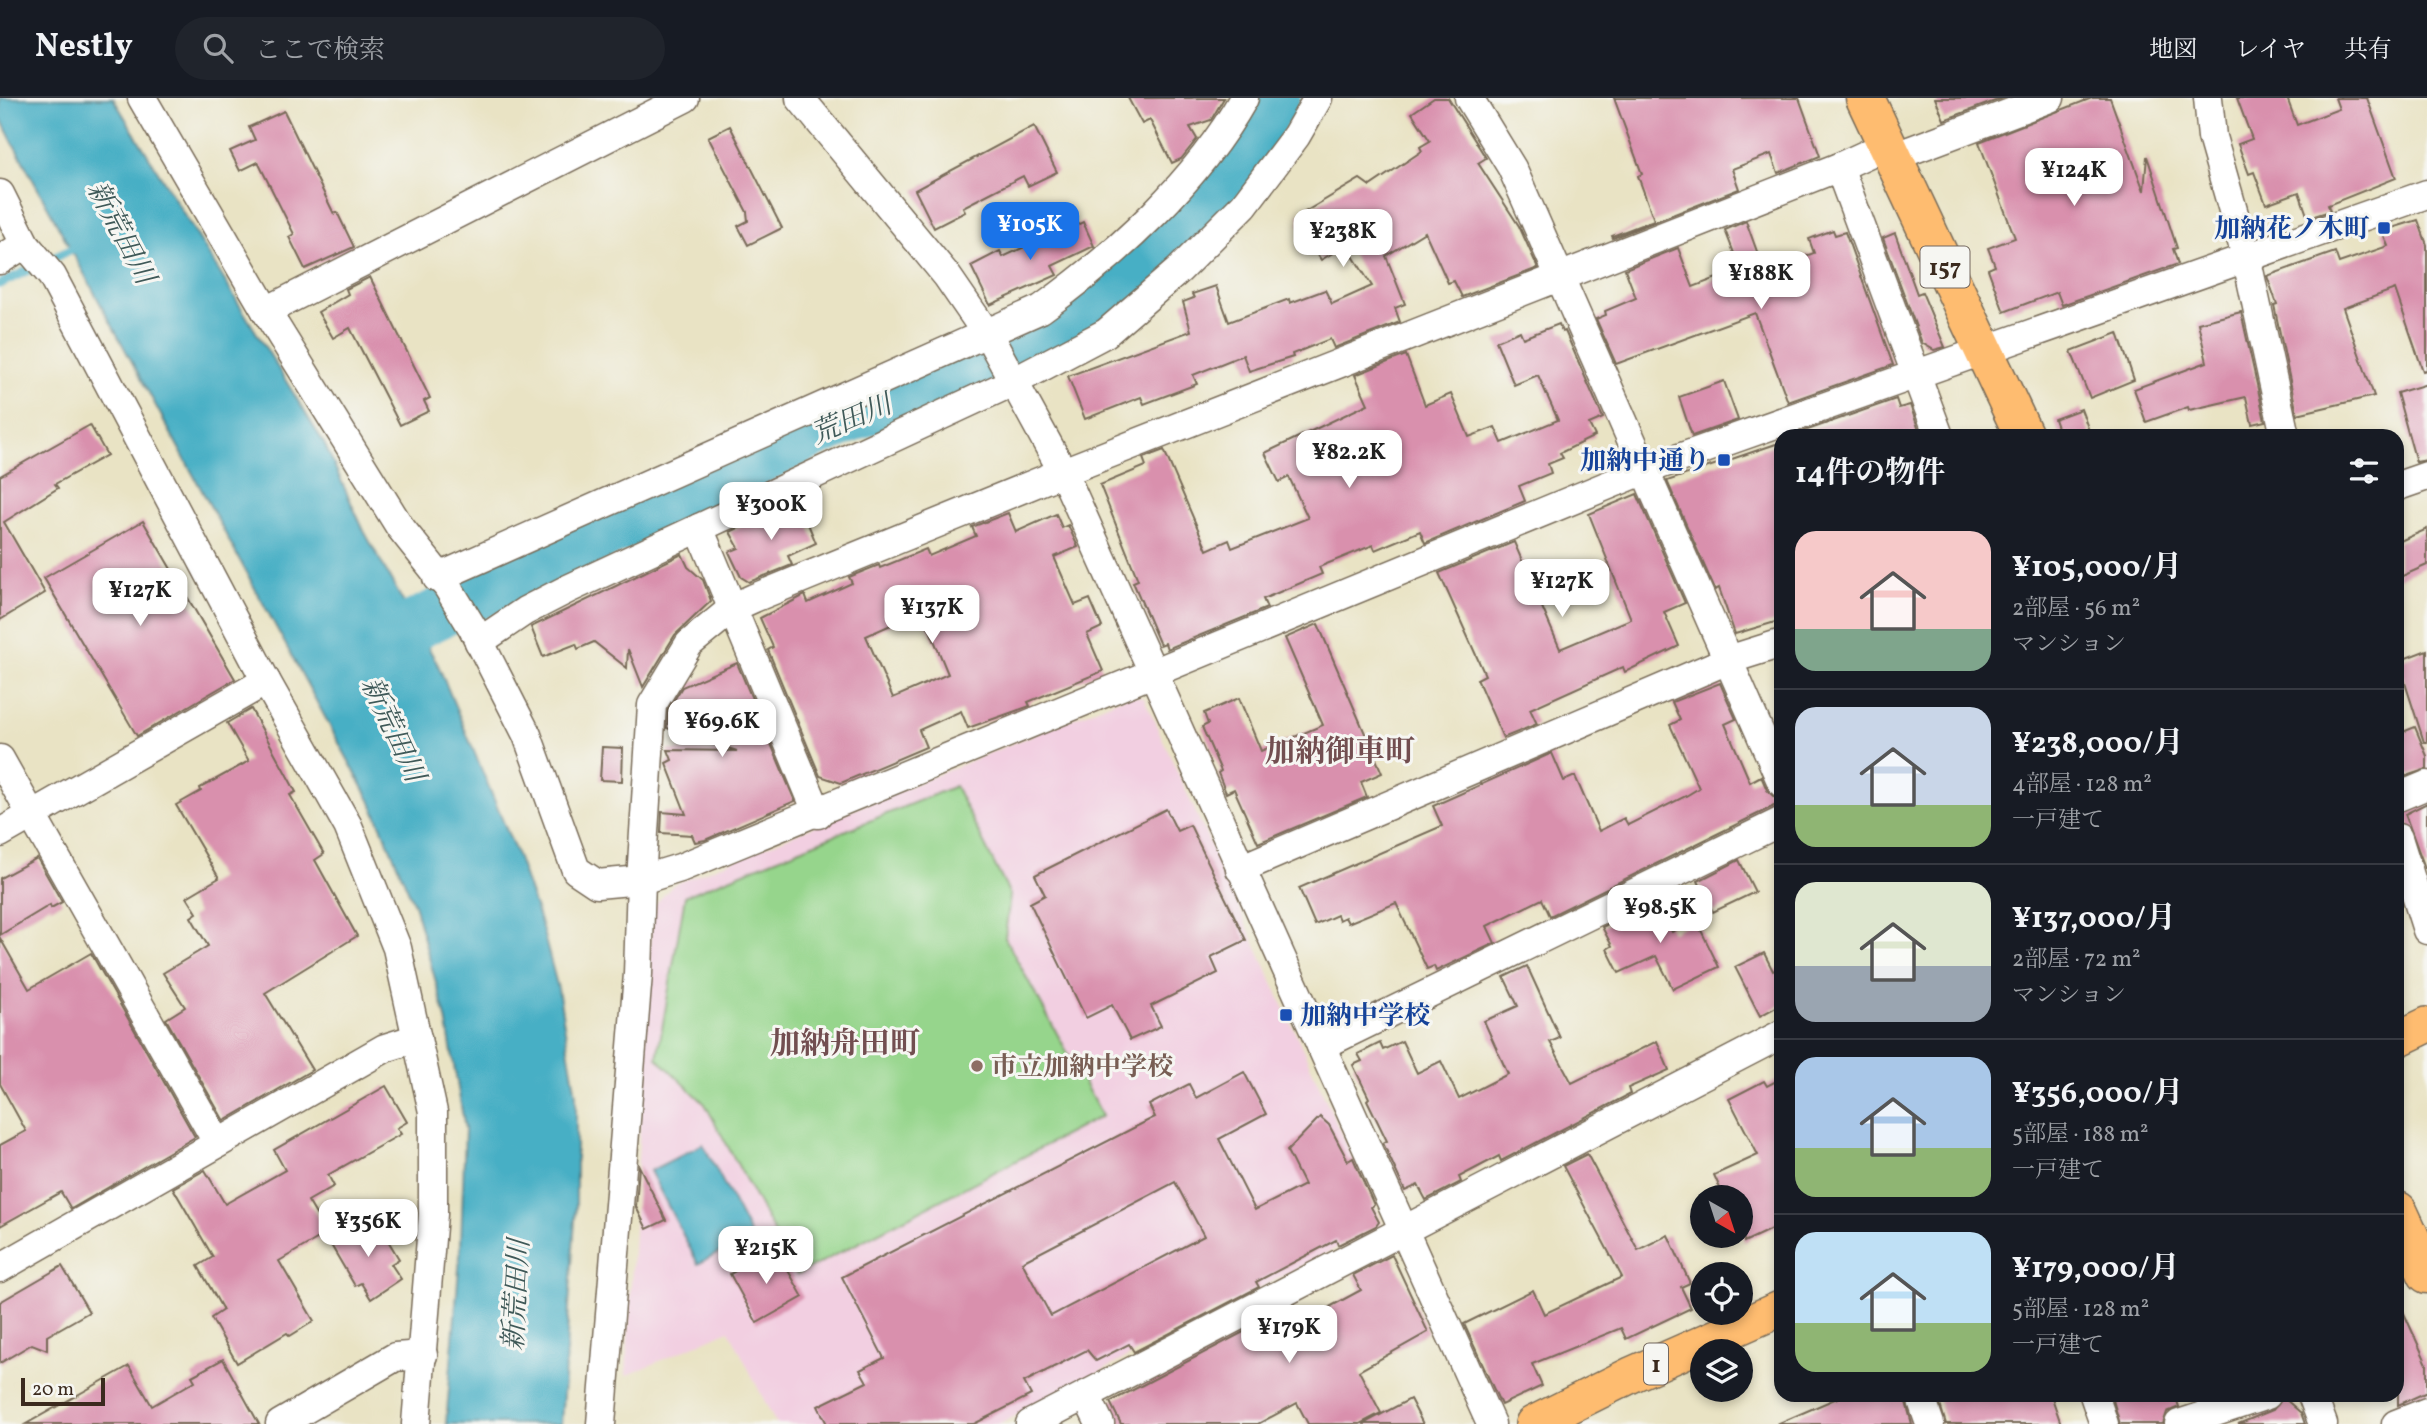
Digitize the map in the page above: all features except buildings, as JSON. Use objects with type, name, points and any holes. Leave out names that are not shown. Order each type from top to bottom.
[{"type":"highway","name":"157","points":[[1865,98],[2021,429]]},
{"type":"highway","points":[[2404,1224],[2427,1274]]},
{"type":"main road","points":[[2404,1036],[2427,1025]]},
{"type":"main road","name":"1","points":[[1533,1424],[1633,1374],[1774,1312]]},
{"type":"street","points":[[142,98],[265,311],[400,527],[437,578],[447,586],[527,735],[576,870],[597,884],[641,880],[680,868],[818,814],[1645,470],[2427,194]]},
{"type":"street","points":[[265,311],[685,98]]},
{"type":"street","points":[[800,98],[947,276],[1012,375],[1063,472],[1491,1424]]},
{"type":"street","points":[[437,578],[988,336],[1041,309],[1073,286],[1125,239],[1173,190],[1227,127],[1244,98]]},
{"type":"street","points":[[479,642],[536,606],[1012,375],[1106,333],[1179,270],[1259,188],[1318,98]]},
{"type":"street","points":[[1469,98],[1512,168],[1561,275],[1774,765]]},
{"type":"street","points":[[601,1424],[638,974],[652,705],[689,644],[734,607],[1063,472],[1839,167],[2050,98]]},
{"type":"street","points":[[2208,98],[2212,136],[2246,257],[2284,429]]},
{"type":"street","points":[[1839,167],[1936,429]]},
{"type":"street","points":[[0,194],[25,244],[52,276],[265,681],[348,826],[397,948],[433,1112],[433,1214],[416,1424]]},
{"type":"street","points":[[0,260],[25,244]]},
{"type":"street","points":[[2404,483],[2427,476]]},
{"type":"street","points":[[699,528],[818,814]]},
{"type":"street","points":[[1240,869],[1728,660],[1774,646]]},
{"type":"street","points":[[0,833],[265,681]]},
{"type":"street","points":[[0,759],[217,1142]]},
{"type":"street","points":[[2404,795],[2427,785]]},
{"type":"street","points":[[1321,1046],[1774,825]]},
{"type":"street","points":[[2404,857],[2427,930]]},
{"type":"street","points":[[0,1268],[385,1048],[417,1038]]},
{"type":"street","points":[[1030,1424],[1774,1038]]},
{"type":"street","points":[[280,1424],[395,1357],[422,1355]]},
{"type":"street","points":[[1086,1395],[1100,1424]]},
{"type":"street","points":[[1922,1402],[1930,1424]]},
{"type":"street","points":[[2096,1402],[2104,1424]]},
{"type":"street","points":[[2179,1424],[2246,1402]]},
{"type":"street","points":[[2315,1402],[2323,1424]]},
{"type":"street","points":[[2396,1424],[2427,1412]]},
{"type":"shaded area","name":"市立加納中学校","points":[[1129,695],[1144,698],[1382,1224],[1000,1424],[776,1424],[729,1330],[626,1376],[652,908],[673,885]]},
{"type":"green space","points":[[955,786],[1010,895],[1005,938],[1102,1116],[797,1275],[705,1104],[657,1058],[685,896]]},
{"type":"water","name":"新荒田川","points":[[0,98],[113,98],[325,445],[364,531],[438,665],[515,850],[541,924],[558,989],[576,1095],[576,1205],[561,1424],[446,1424],[461,1244],[465,1129],[446,1018],[414,904],[370,800],[12,141],[0,117]]},
{"type":"water","points":[[703,1144],[751,1236],[698,1264],[650,1171]]},
{"type":"waterway","name":"荒田川","points":[[359,652],[807,436],[1039,337],[1097,300],[1162,243],[1229,168],[1275,98]]},
{"type":"waterway","points":[[0,284],[80,245]]},
{"type":"place","name":"加納花ノ木町","points":[[2384,228]]},
{"type":"place","name":"加納中通り","points":[[1724,460]]},
{"type":"place","name":"加納中学校","points":[[1286,1015]]},
{"type":"place","name":"市立加納中学校","points":[[977,1066]]},
{"type":"district","name":"加納御車町","points":[[1340,751]]},
{"type":"district","name":"加納舟田町","points":[[845,1043]]}]
